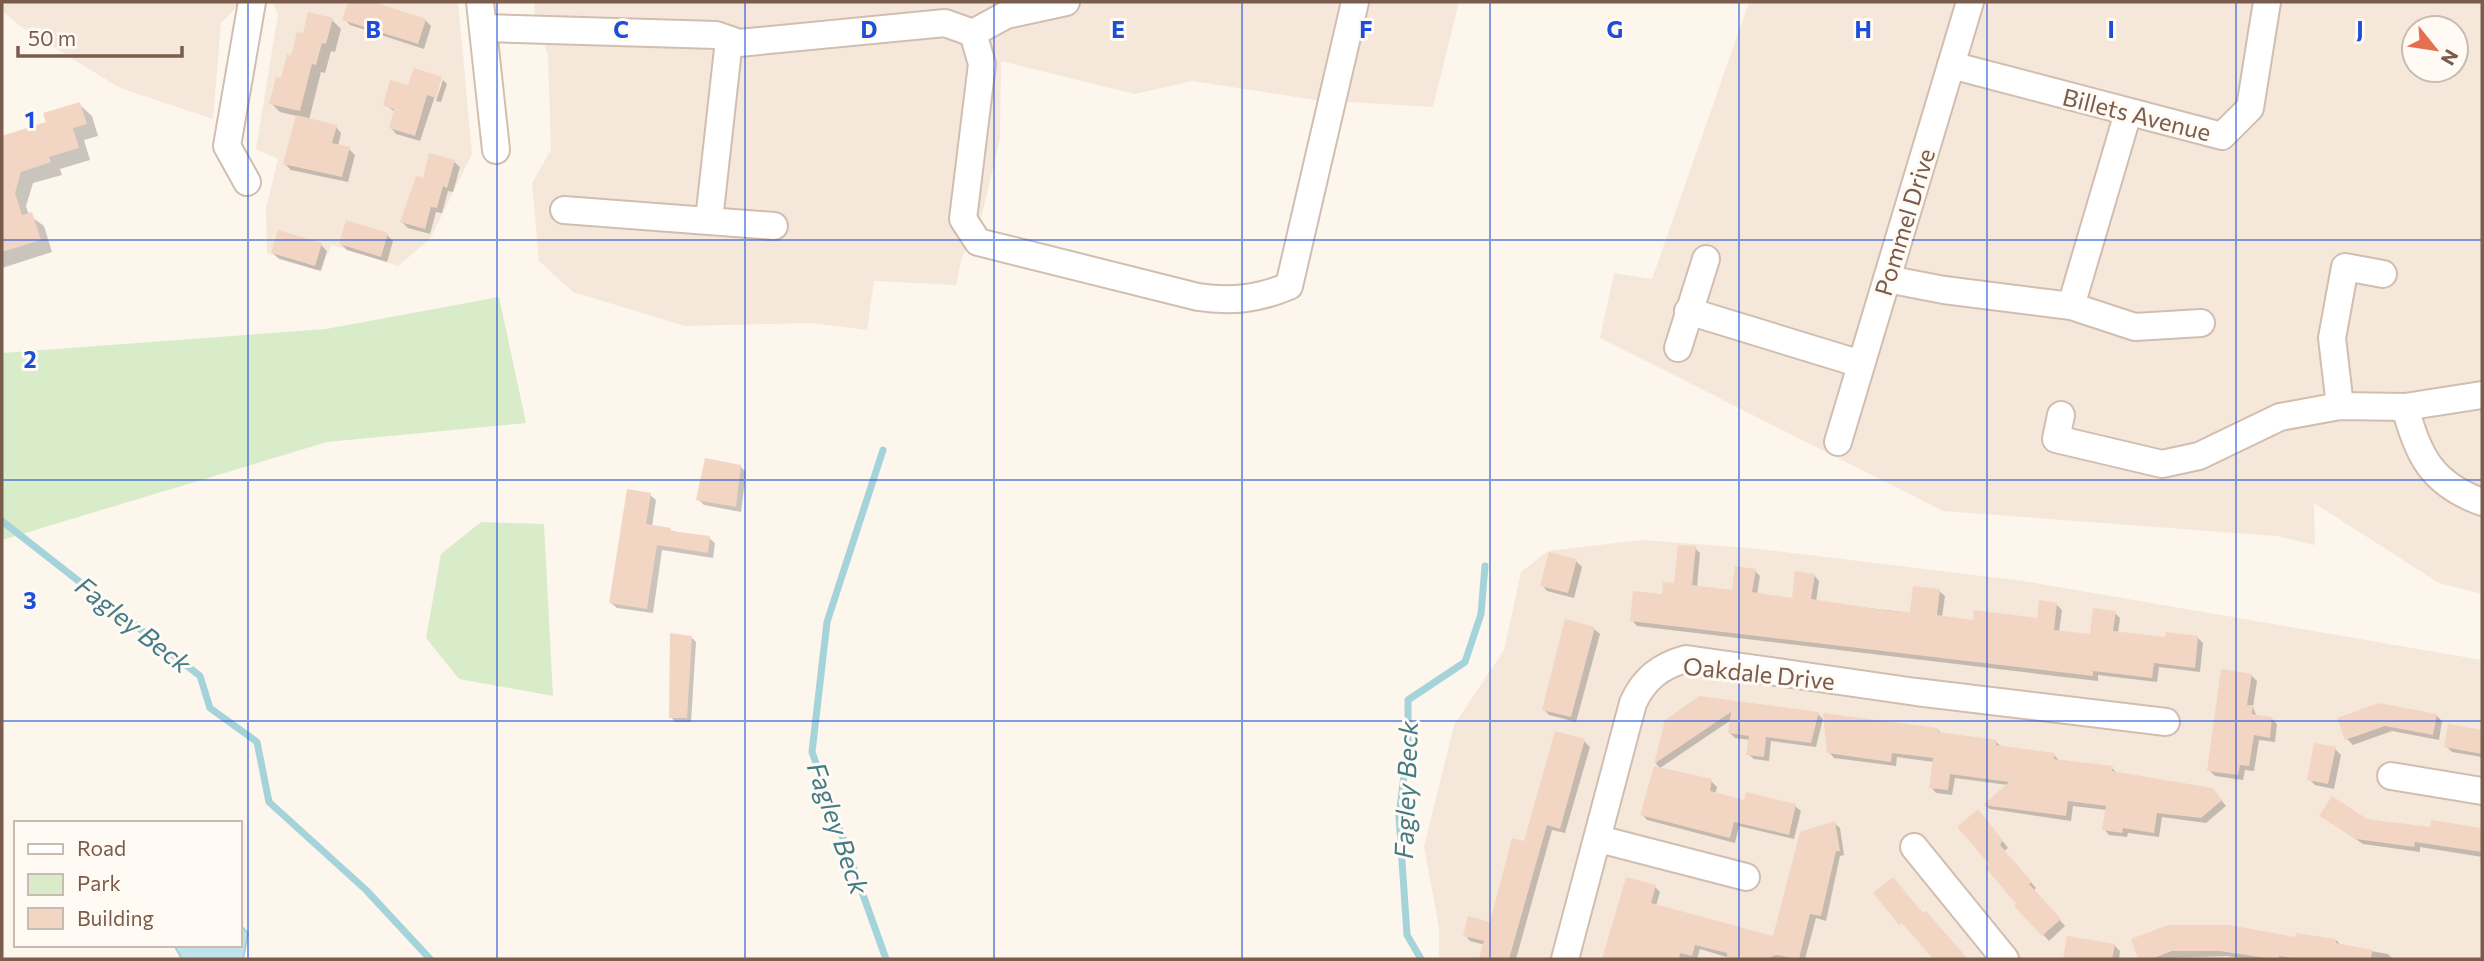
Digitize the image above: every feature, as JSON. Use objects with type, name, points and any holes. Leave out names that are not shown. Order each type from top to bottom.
[{"type":"street","points":[[247,182],[227,146],[252,2]]},
{"type":"street","points":[[496,150],[482,15],[716,36],[739,43],[946,23],[973,33],[1006,15],[1066,2]]},
{"type":"street","points":[[973,33],[982,64],[963,219],[978,242],[1198,297],[1230,302],[1270,294],[1289,286],[1355,2]]},
{"type":"street","name":"Pommel Drive","points":[[1838,442],[1970,2]]},
{"type":"street","name":"Billets Avenue","points":[[1951,65],[2128,113],[2222,135],[2250,108],[2267,2]]},
{"type":"street","points":[[709,220],[729,40]]},
{"type":"street","points":[[2071,306],[2128,113]]},
{"type":"street","points":[[564,211],[774,226]]},
{"type":"street","points":[[1678,348],[1706,259]]},
{"type":"street","points":[[2340,406],[2332,338],[2345,267],[2383,274]]},
{"type":"street","points":[[1887,279],[1944,290],[2071,306],[2135,327],[2201,323]]},
{"type":"street","points":[[1688,312],[1861,365]]},
{"type":"street","points":[[2062,415],[2056,439],[2162,464],[2199,456],[2280,417],[2340,406],[2405,407],[2482,396]]},
{"type":"street","points":[[2405,407],[2416,445],[2433,473],[2460,494],[2482,502]]},
{"type":"street","name":"Oakdale Drive","points":[[1565,959],[1636,697],[1648,679],[1659,670],[1686,659],[1916,692],[2166,722]]},
{"type":"street","points":[[2390,776],[2482,791]]},
{"type":"street","points":[[1599,839],[1746,877]]},
{"type":"street","points":[[1914,847],[2005,959]]},
{"type":"shaded area","points":[[2,2],[241,2],[221,23],[213,119],[120,88],[20,26],[2,11]]},
{"type":"shaded area","points":[[272,2],[458,2],[472,154],[430,239],[398,266],[332,245],[319,271],[267,253],[266,208],[278,159],[256,149],[278,14]]},
{"type":"shaded area","points":[[534,2],[1459,2],[1433,107],[1316,100],[1192,81],[1135,94],[1001,61],[1000,139],[979,227],[962,257],[956,285],[874,281],[867,330],[811,323],[685,326],[573,292],[539,261],[532,183],[551,150],[548,55],[535,15]]},
{"type":"shaded area","points":[[1749,2],[2482,2],[2482,594],[2439,583],[2314,503],[2315,545],[2276,536],[1943,511],[1600,338],[1614,273],[1652,279]]},
{"type":"shaded area","points":[[1641,540],[1750,548],[2024,581],[2482,660],[2482,959],[1439,959],[1439,928],[1424,847],[1454,725],[1504,650],[1521,572],[1548,551]]},
{"type":"green space","points":[[499,297],[526,423],[327,442],[2,540],[2,353],[326,329]]},
{"type":"green space","points":[[481,522],[544,524],[553,696],[459,679],[426,638],[441,554]]},
{"type":"water","points":[[242,927],[248,933],[243,959],[182,959],[175,947],[242,947]]},
{"type":"building","points":[[348,2],[374,2],[426,19],[418,44],[342,20]]},
{"type":"building","points":[[308,12],[333,18],[326,44],[322,43],[316,65],[312,64],[300,111],[269,104],[276,77],[281,78],[287,54],[291,56],[297,32],[303,33]]},
{"type":"building","points":[[414,68],[442,77],[436,98],[427,95],[415,136],[389,128],[394,109],[383,105],[390,80],[408,85]]},
{"type":"building","points":[[80,102],[87,124],[73,128],[79,148],[49,157],[51,162],[21,172],[15,193],[22,215],[32,212],[41,240],[2,252],[2,136],[46,122],[43,113]]},
{"type":"building","points":[[296,115],[337,125],[332,143],[350,147],[342,177],[283,164]]},
{"type":"building","points":[[429,153],[455,160],[447,188],[443,186],[437,208],[431,207],[425,229],[400,222],[416,176],[423,178]]},
{"type":"building","points":[[346,220],[388,233],[381,257],[339,244]]},
{"type":"building","points":[[278,230],[322,243],[315,266],[271,253]]},
{"type":"building","points":[[705,458],[741,465],[736,507],[696,500]]},
{"type":"building","points":[[627,489],[651,493],[646,524],[671,528],[670,531],[710,536],[708,553],[657,545],[647,609],[609,603]]},
{"type":"building","points":[[1678,545],[1696,546],[1692,585],[1732,590],[1735,566],[1756,569],[1752,592],[1792,598],[1795,571],[1815,574],[1811,599],[1910,612],[1913,586],[1940,589],[1937,615],[1973,620],[1974,610],[2037,618],[2039,600],[2057,603],[2054,630],[2090,634],[2093,608],[2116,611],[2113,631],[2165,637],[2166,632],[2198,636],[2195,668],[2154,663],[2152,678],[2093,671],[2093,676],[1630,621],[1633,591],[1662,594],[1663,582],[1674,583]]},
{"type":"building","points":[[1549,552],[1577,559],[1568,593],[1540,586]]},
{"type":"building","points":[[1565,619],[1595,627],[1571,717],[1542,710]]},
{"type":"building","points":[[670,633],[692,636],[687,718],[669,718]]},
{"type":"building","points":[[2221,669],[2252,674],[2247,705],[2253,705],[2252,714],[2272,717],[2270,738],[2254,735],[2249,766],[2240,765],[2238,775],[2207,771]]},
{"type":"building","points":[[1699,696],[1819,712],[1811,743],[1766,737],[1764,757],[1746,755],[1749,736],[1728,733],[1731,712],[1654,764],[1665,720]]},
{"type":"building","points":[[2379,703],[2437,714],[2433,735],[2385,726],[2345,740],[2337,718]]},
{"type":"building","points":[[1823,713],[1938,728],[1938,732],[1997,740],[1996,745],[2055,753],[2054,759],[2113,766],[2112,771],[2213,788],[2222,800],[2201,818],[2157,813],[2154,833],[2123,828],[2122,833],[2102,830],[2106,806],[2068,801],[2066,816],[1983,805],[2009,782],[1950,774],[1948,790],[1929,788],[1933,758],[1892,753],[1891,762],[1827,753]]},
{"type":"building","points":[[2448,724],[2482,730],[2482,754],[2444,747]]},
{"type":"building","points":[[1555,731],[1585,739],[1560,829],[1547,825],[1509,959],[1479,959],[1484,941],[1463,936],[1468,916],[1490,922],[1512,838],[1524,841]]},
{"type":"building","points":[[2314,743],[2336,747],[2328,784],[2307,780]]},
{"type":"building","points":[[1654,766],[1712,779],[1710,791],[1744,800],[1746,792],[1796,804],[1789,835],[1734,822],[1730,838],[1640,815]]},
{"type":"building","points":[[2332,796],[2367,819],[2430,827],[2431,820],[2482,828],[2482,852],[2415,842],[2414,847],[2356,839],[2319,816]]},
{"type":"building","points":[[1978,809],[2003,841],[2000,845],[2032,882],[2029,884],[2061,919],[2042,936],[2014,906],[2016,904],[1985,867],[1989,864],[1957,827]]},
{"type":"building","points":[[1835,821],[1840,851],[1836,851],[1821,916],[1810,914],[1799,959],[1776,955],[1766,959],[1727,959],[1727,953],[1695,945],[1692,956],[1680,953],[1679,959],[1602,959],[1626,877],[1656,885],[1651,903],[1773,936],[1800,832]]},
{"type":"building","points":[[1893,877],[1923,913],[1926,911],[1968,959],[1933,959],[1902,923],[1899,925],[1873,893]]},
{"type":"building","points":[[2168,925],[2230,925],[2295,937],[2296,933],[2336,939],[2336,943],[2372,950],[2371,959],[2301,959],[2279,956],[2279,959],[2272,959],[2220,951],[2172,951],[2151,959],[2138,959],[2131,939]]},
{"type":"building","points":[[2067,936],[2115,944],[2112,959],[2063,959]]},
{"type":"waterway","name":"Fagley Beck","points":[[883,450],[827,622],[812,752],[886,959]]},
{"type":"waterway","name":"Fagley Beck","points":[[2,521],[200,676],[210,708],[257,742],[269,802],[366,890],[430,959]]},
{"type":"waterway","name":"Fagley Beck","points":[[1421,959],[1407,935],[1399,816],[1408,744],[1408,700],[1465,662],[1481,614],[1485,566]]}]
